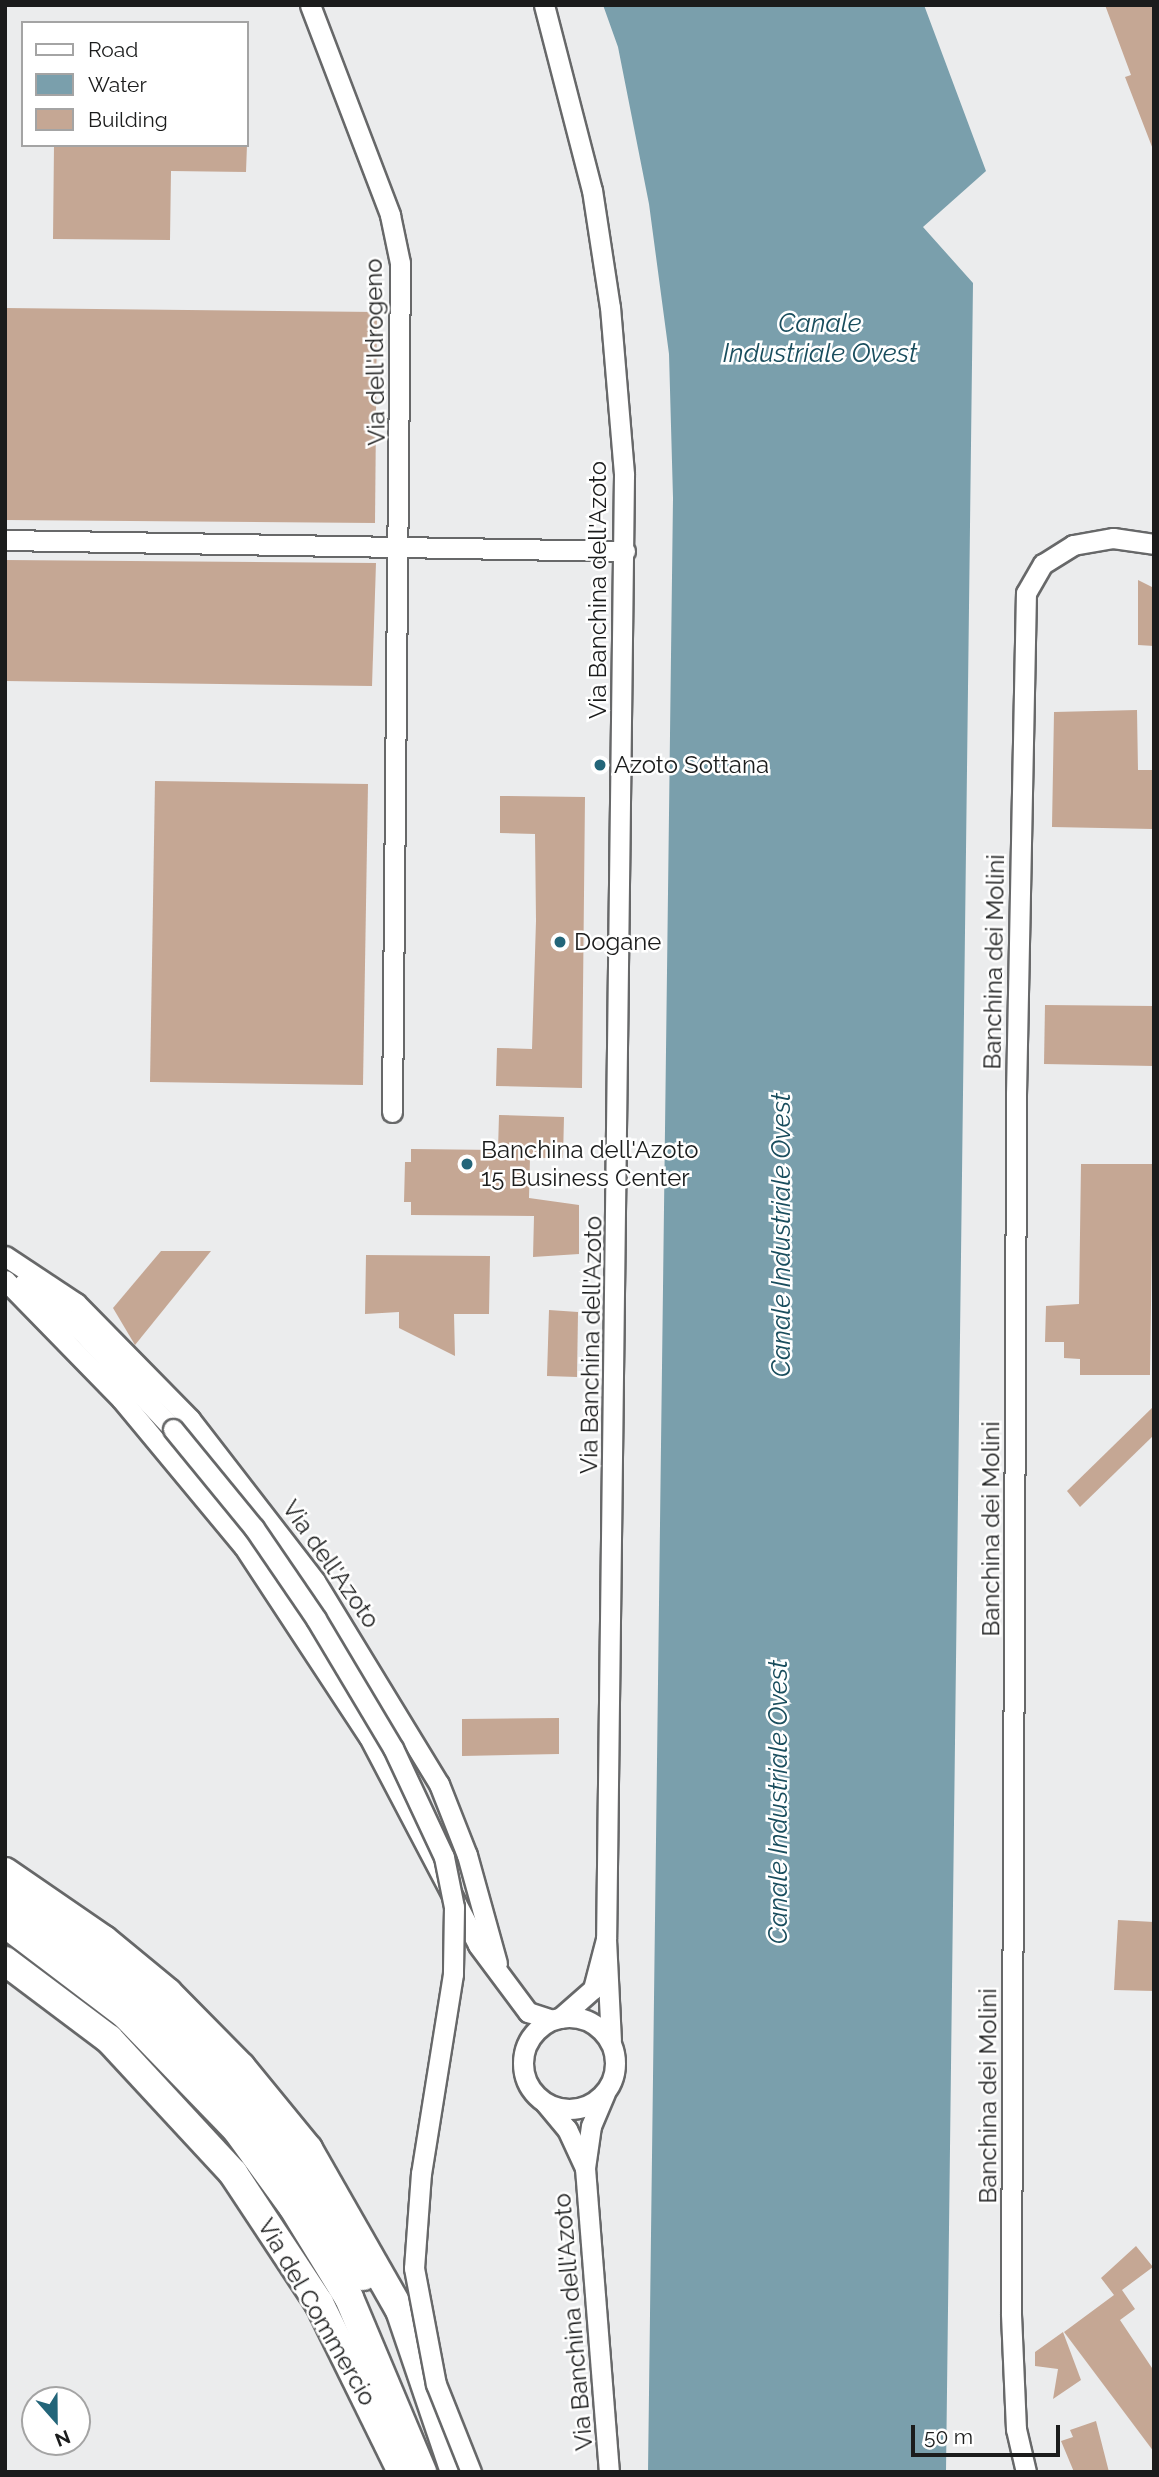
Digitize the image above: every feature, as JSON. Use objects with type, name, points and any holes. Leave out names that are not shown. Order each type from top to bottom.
[{"type":"street","name":"Via dell'Idrogeno","points":[[310,5],[385,202],[400,263],[401,547],[392,1112]]},
{"type":"street","name":"Via Banchina dell'Azoto","points":[[544,5],[593,190],[610,307],[625,551],[606,1939]]},
{"type":"street","name":"Banchina dei Molini","points":[[1026,2472],[1015,2416],[1011,2313],[1016,1108],[1028,586],[1043,564],[1073,545],[1113,538],[1154,544]]},
{"type":"street","points":[[5,540],[625,551]]},
{"type":"street","name":"Via dell'Azoto","points":[[5,1256],[76,1303],[190,1419],[314,1581],[439,1784],[467,1855],[502,1978]]},
{"type":"street","points":[[5,1267],[82,1332],[173,1429],[254,1528],[316,1619],[393,1748],[444,1857],[454,1907],[453,1974],[421,2173],[414,2268],[436,2384],[471,2472]]},
{"type":"street","name":"Via dell'Azoto","points":[[5,1280],[121,1399],[258,1568],[369,1737],[478,1945],[528,2012],[556,2019]]},
{"type":"street","points":[[5,1872],[104,1940],[168,1993],[241,2067],[308,2149],[400,2310],[455,2472]]},
{"type":"street","points":[[5,1895],[139,1994],[275,2140],[362,2274],[455,2472]]},
{"type":"street","points":[[5,1923],[134,2022],[245,2141],[349,2298],[422,2472]]},
{"type":"street","points":[[585,2168],[567,2129],[540,2098],[527,2078],[524,2056],[538,2028],[556,2019],[593,1989],[606,1939]]},
{"type":"street","points":[[585,2168],[591,2126],[614,2070],[613,2048],[606,2015],[606,1939]]},
{"type":"street","name":"Via del Commercio","points":[[5,1961],[109,2039],[233,2173],[318,2303],[402,2472]]},
{"type":"street","points":[[556,2019],[595,2025],[613,2048]]},
{"type":"street","points":[[540,2098],[567,2109],[596,2101],[606,2090]]},
{"type":"street","name":"Via Banchina dell'Azoto","points":[[585,2168],[609,2472]]},
{"type":"water","name":"Canale Industriale Ovest","points":[[603,5],[924,5],[986,171],[923,227],[973,283],[946,2472],[648,2472],[673,498],[669,354],[649,204],[618,47]]},
{"type":"building","points":[[1105,5],[1154,5],[1154,152],[1125,77],[1131,75]]},
{"type":"building","points":[[54,147],[247,147],[246,172],[171,171],[170,240],[53,239]]},
{"type":"building","points":[[5,308],[377,312],[375,523],[5,520]]},
{"type":"building","points":[[5,560],[376,563],[372,686],[5,681]]},
{"type":"building","points":[[1138,580],[1154,588],[1154,646],[1138,645]]},
{"type":"building","points":[[1137,710],[1138,770],[1154,770],[1153,829],[1052,827],[1054,712]]},
{"type":"building","points":[[155,781],[368,784],[363,1085],[150,1082]]},
{"type":"building","name":"Dogane","points":[[500,796],[585,797],[582,1088],[496,1086],[497,1048],[532,1049],[536,921],[535,834],[500,833]]},
{"type":"building","points":[[1045,1005],[1154,1006],[1154,1066],[1044,1064]]},
{"type":"building","name":"Banchina dell'Azoto 15 Business Center","points":[[499,1115],[564,1117],[563,1158],[530,1158],[529,1198],[579,1205],[579,1254],[533,1257],[534,1216],[411,1215],[411,1202],[404,1202],[405,1162],[411,1162],[411,1149],[498,1150]]},
{"type":"building","points":[[1081,1164],[1153,1164],[1150,1375],[1080,1375],[1080,1359],[1064,1358],[1064,1342],[1045,1342],[1046,1306],[1079,1304]]},
{"type":"building","points":[[161,1251],[211,1251],[135,1345],[113,1308]]},
{"type":"building","points":[[366,1255],[490,1256],[489,1314],[454,1314],[455,1356],[399,1328],[399,1312],[365,1314]]},
{"type":"building","points":[[549,1310],[578,1312],[577,1377],[547,1376]]},
{"type":"building","points":[[1154,1406],[1154,1435],[1080,1507],[1067,1491]]},
{"type":"building","points":[[559,1718],[559,1754],[462,1756],[462,1719]]},
{"type":"building","points":[[1118,1920],[1154,1922],[1154,1991],[1114,1990]]},
{"type":"building","points":[[1136,2246],[1153,2267],[1122,2290],[1135,2309],[1120,2320],[1154,2371],[1154,2452],[1064,2332],[1114,2295],[1101,2278]]},
{"type":"building","points":[[1063,2332],[1081,2380],[1053,2399],[1058,2369],[1035,2366],[1035,2352]]},
{"type":"building","points":[[1096,2421],[1109,2472],[1074,2472],[1061,2441],[1073,2437],[1070,2430]]},
{"type":"place","name":"Azoto Sottana","points":[[600,765]]},
{"type":"place","name":"Dogane","points":[[560,942]]},
{"type":"place","name":"Banchina dell'Azoto 15 Business Center","points":[[467,1164]]}]
